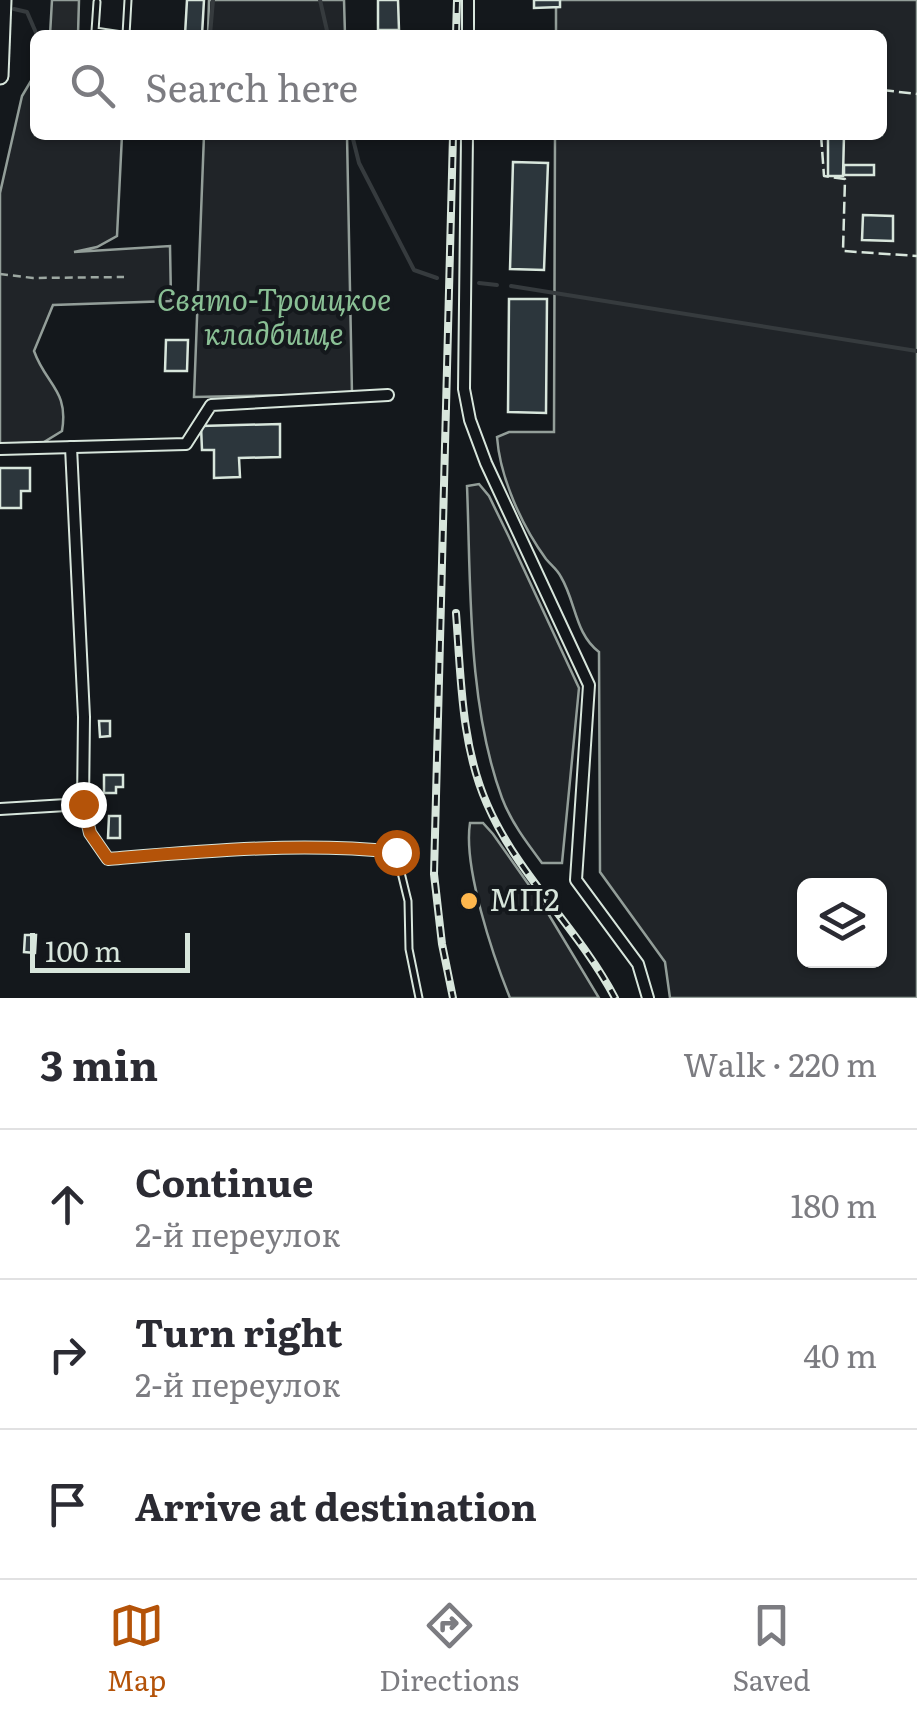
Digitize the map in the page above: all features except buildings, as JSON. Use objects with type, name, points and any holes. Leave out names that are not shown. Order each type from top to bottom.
[{"type":"main road","points":[[0,76],[3,0]]},
{"type":"street","points":[[468,0],[468,30]]},
{"type":"street","points":[[467,140],[464,389],[470,420],[509,517],[589,684],[576,880],[638,964],[648,998]]},
{"type":"street","points":[[0,449],[186,444],[210,405],[388,395]]},
{"type":"street","points":[[71,447],[84,718],[83,804],[90,833],[108,859],[219,850],[354,848],[396,852]]},
{"type":"street","points":[[0,809],[83,804]]},
{"type":"lane","points":[[125,30],[128,0]]},
{"type":"lane","points":[[95,30],[98,2]]},
{"type":"lane","points":[[396,852],[408,901],[409,949],[419,998]]},
{"type":"path","points":[[0,274],[32,278],[124,277]]},
{"type":"green space","points":[[209,0],[344,0],[345,30],[208,30]]},
{"type":"green space","points":[[556,0],[917,0],[917,998],[670,998],[665,962],[600,872],[599,652],[580,627],[560,574],[537,546],[507,485],[497,437],[509,432],[554,432],[555,140],[887,140],[887,30],[556,30]]},
{"type":"green space","points":[[30,82],[30,140],[122,140],[117,236],[97,247],[74,252],[170,246],[171,301],[53,305],[34,351],[59,397],[62,431],[44,442],[0,444],[0,193],[22,96]]},
{"type":"green space","name":"Свято-Троицкое кладбище","points":[[204,140],[347,140],[352,394],[194,397]]},
{"type":"green space","points":[[479,484],[489,496],[579,688],[562,863],[542,863],[515,824],[506,807],[482,723],[471,603],[467,486]]},
{"type":"green space","points":[[470,823],[483,823],[493,834],[543,905],[599,998],[510,998],[475,887]]},
{"type":"shaded area","points":[[52,0],[79,0],[78,30],[50,30]]},
{"type":"waterway","points":[[210,30],[213,0]]},
{"type":"waterway","points":[[320,0],[327,30]]},
{"type":"waterway","points":[[14,9],[27,12],[35,30]]},
{"type":"waterway","points":[[353,140],[359,163],[414,270],[437,278]]},
{"type":"waterway","points":[[479,283],[497,285]]},
{"type":"waterway","points":[[511,286],[917,351]]},
{"type":"railway","points":[[456,30],[457,0]]},
{"type":"railway","points":[[453,140],[434,874],[453,998]]},
{"type":"railway","points":[[456,613],[467,735],[487,804],[515,855],[615,998]]},
{"type":"fence","points":[[887,91],[917,94]]},
{"type":"fence","points":[[821,140],[824,176],[845,179],[843,251],[917,256]]},
{"type":"place","name":"МП2","points":[[469,901]]},
{"type":"route","points":[[83,804],[90,833],[108,859],[219,850],[354,848],[396,852]]}]
